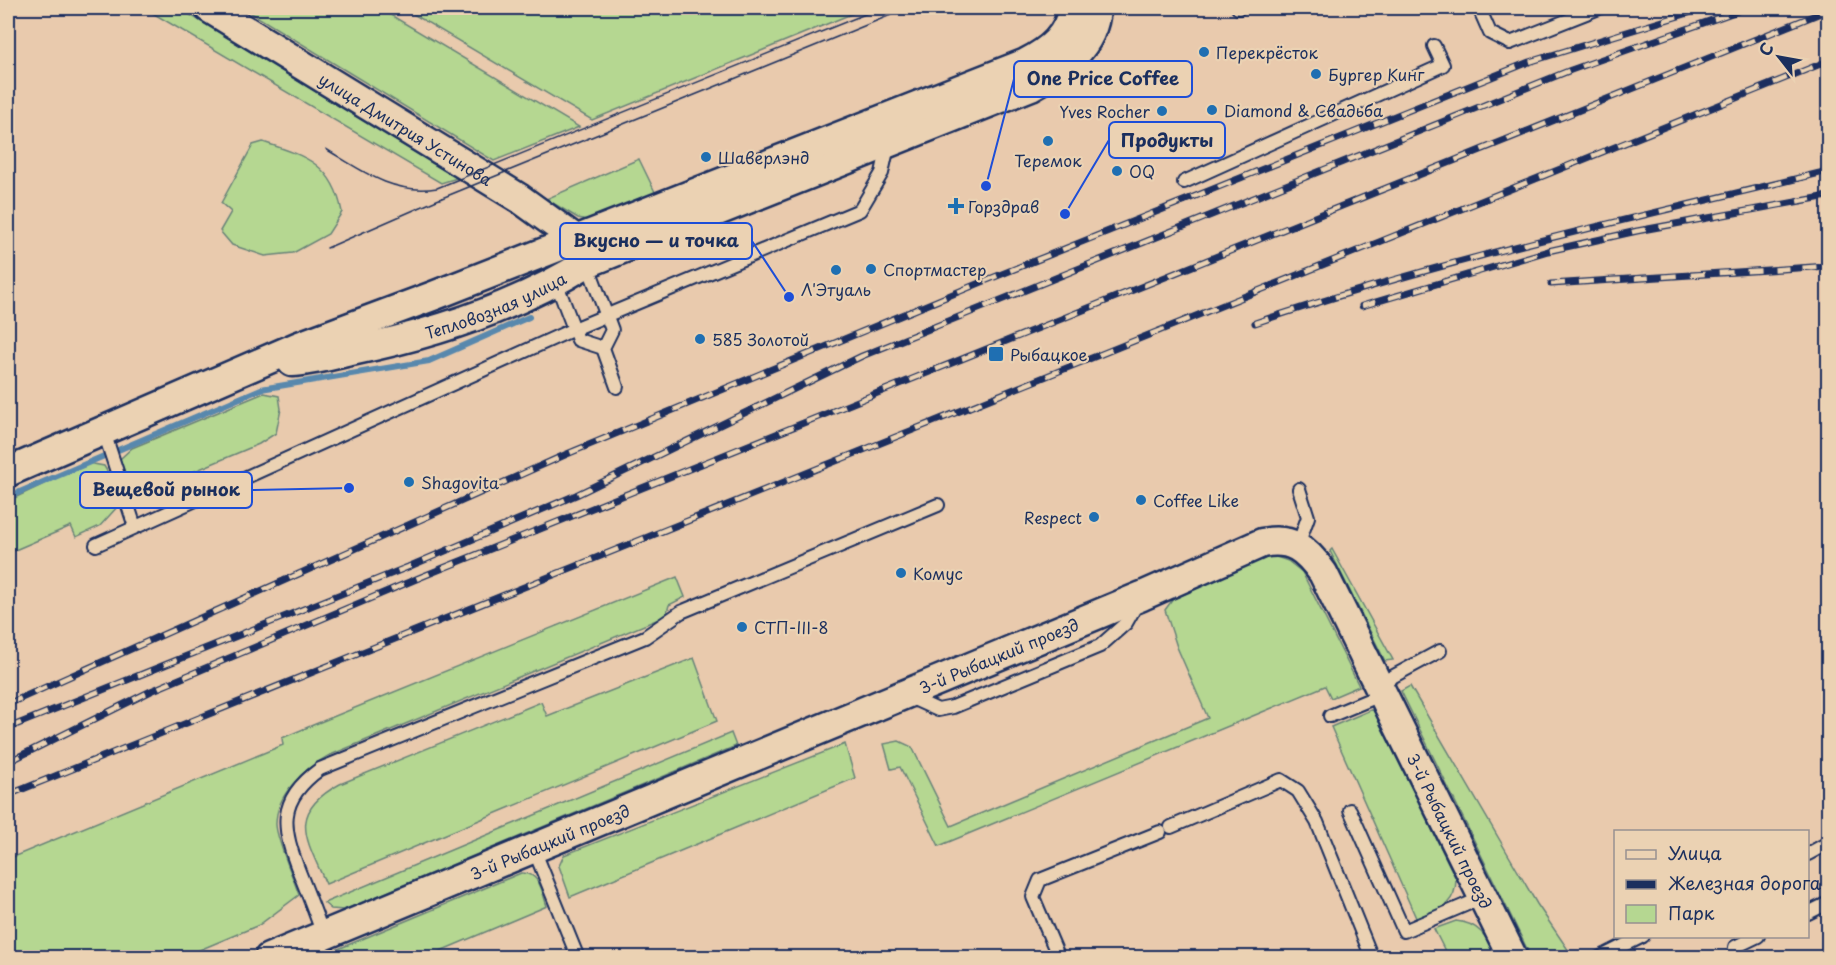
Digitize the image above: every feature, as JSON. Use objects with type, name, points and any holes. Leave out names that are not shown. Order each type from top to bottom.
[{"type":"street","name":"улица Дмитрия Устинова","points":[[209,8],[519,198],[582,252]]},
{"type":"street","points":[[1073,8],[1072,42],[1091,30],[1096,8]]},
{"type":"street","name":"Тепловозная улица","points":[[8,472],[106,438],[254,366],[299,345],[582,252],[889,142],[1031,86],[1070,62],[1072,42],[582,252],[556,282],[453,326],[299,362],[254,366]]},
{"type":"street","name":"3-й Рыбацкий проезд","points":[[269,957],[1142,596],[1262,543],[1287,541],[1298,545],[1310,554],[1323,573],[1513,957]]},
{"type":"lane","points":[[1479,8],[1490,33],[1510,43],[1599,8]]},
{"type":"lane","points":[[1184,182],[1443,65],[1434,46]]},
{"type":"lane","points":[[96,545],[574,329],[860,210],[882,173],[889,142]]},
{"type":"lane","points":[[582,252],[612,330],[603,348],[617,387]]},
{"type":"lane","points":[[556,282],[578,340],[603,348]]},
{"type":"lane","points":[[106,438],[135,527]]},
{"type":"lane","points":[[1298,545],[1308,517],[1299,489]]},
{"type":"lane","points":[[324,934],[287,841],[285,819],[290,800],[302,782],[320,769],[645,637],[681,612],[938,505]]},
{"type":"lane","points":[[1330,716],[1381,689],[1440,651]]},
{"type":"lane","points":[[1059,957],[1033,897],[1040,880],[1281,780],[1298,791],[1317,822],[1372,957]]},
{"type":"lane","points":[[1350,810],[1404,931],[1484,897]]},
{"type":"lane","points":[[1809,853],[1828,843]]},
{"type":"lane","points":[[533,847],[578,957]]},
{"type":"lane","points":[[1809,912],[1828,903]]},
{"type":"lane","points":[[1599,957],[1639,938]]},
{"type":"lane","points":[[1734,957],[1735,947],[1754,938]]},
{"type":"green space","points":[[144,8],[179,8],[457,178],[441,183]]},
{"type":"green space","points":[[243,8],[379,8],[579,127],[494,161]]},
{"type":"green space","points":[[403,8],[866,8],[592,120]]},
{"type":"green space","points":[[263,142],[292,152],[315,164],[332,183],[338,196],[342,212],[328,234],[293,253],[265,256],[232,245],[220,231],[231,212],[221,203],[253,145]]},
{"type":"green space","points":[[639,159],[657,196],[597,222],[578,218],[546,199]]},
{"type":"green space","points":[[264,393],[279,396],[281,409],[276,433],[259,444],[145,492],[131,491],[120,459],[132,448]]},
{"type":"green space","points":[[88,463],[104,466],[114,483],[119,505],[100,526],[76,537],[71,526],[8,553],[8,501]]},
{"type":"green space","points":[[1332,549],[1393,660],[1385,661],[1330,551]]},
{"type":"green space","points":[[1271,555],[1288,561],[1302,572],[1359,686],[1331,698],[1325,686],[939,846],[900,767],[891,769],[884,744],[899,741],[912,747],[951,826],[1208,718],[1177,647],[1165,610],[1173,599]]},
{"type":"green space","points":[[677,577],[685,597],[669,605],[666,616],[328,756],[301,775],[286,793],[277,813],[276,824],[282,849],[299,895],[259,925],[183,957],[8,957],[8,859],[283,745],[282,738]]},
{"type":"green space","points":[[694,658],[717,721],[326,884],[308,841],[307,817],[312,806],[323,795],[340,784],[541,702],[547,716]]},
{"type":"green space","points":[[1410,686],[1537,904],[1573,957],[1531,957],[1401,691]]},
{"type":"green space","points":[[1373,709],[1456,879],[1453,895],[1449,901],[1439,910],[1417,920],[1331,727]]},
{"type":"green space","points":[[731,733],[736,746],[344,910],[331,909],[324,903]]},
{"type":"green space","points":[[845,744],[855,778],[570,897],[559,866],[564,855]]},
{"type":"green space","points":[[521,873],[536,879],[547,906],[426,957],[319,957]]},
{"type":"green space","points":[[1456,921],[1477,928],[1497,957],[1448,957],[1434,929]]},
{"type":"waterway","points":[[8,497],[261,389],[429,361],[529,317]]},
{"type":"tram line","points":[[326,149],[365,173],[392,185],[406,188],[437,188],[880,8]]},
{"type":"tram line","points":[[327,248],[437,200],[908,8]]},
{"type":"railway","points":[[8,704],[567,454],[982,282],[1529,62],[1705,8]]},
{"type":"railway","points":[[8,728],[408,567],[576,495],[862,356],[1571,70],[1746,8]]},
{"type":"railway","points":[[8,762],[151,691],[421,577],[1828,10]]},
{"type":"railway","points":[[8,795],[1828,61]]},
{"type":"railway","points":[[1255,323],[1468,259],[1828,171]]},
{"type":"railway","points":[[1362,306],[1548,251],[1637,231],[1828,196]]},
{"type":"railway","points":[[1551,284],[1828,266]]},
{"type":"place","name":"Перекрёсток","points":[[1204,52]]},
{"type":"place","name":"Бургер Кинг","points":[[1316,74]]},
{"type":"place","name":"Diamond & Свадьба","points":[[1212,110]]},
{"type":"place","name":"Yves Rocher","points":[[1162,111]]},
{"type":"place","name":"Теремок","points":[[1048,141]]},
{"type":"place","name":"Шаверлэнд","points":[[706,157]]},
{"type":"place","name":"OQ","points":[[1117,171]]},
{"type":"place","name":"One Price Coffee","points":[[986,186]]},
{"type":"place","name":"Горздрав","points":[[956,206]]},
{"type":"place","name":"Продукты","points":[[1065,214]]},
{"type":"place","name":"Спортмастер","points":[[871,269]]},
{"type":"place","name":"Л'Этуаль","points":[[836,270]]},
{"type":"place","name":"Вкусно — и точка","points":[[789,297]]},
{"type":"place","name":"585 Золотой","points":[[700,339]]},
{"type":"place","name":"Рыбацкое","points":[[996,354]]},
{"type":"place","name":"Shagovita","points":[[409,482]]},
{"type":"place","name":"Вещевой рынок","points":[[349,488]]},
{"type":"place","name":"Coffee Like","points":[[1141,500]]},
{"type":"place","name":"Respect","points":[[1094,517]]},
{"type":"place","name":"Комус","points":[[901,573]]},
{"type":"place","name":"СТП-III-8","points":[[742,627]]}]
